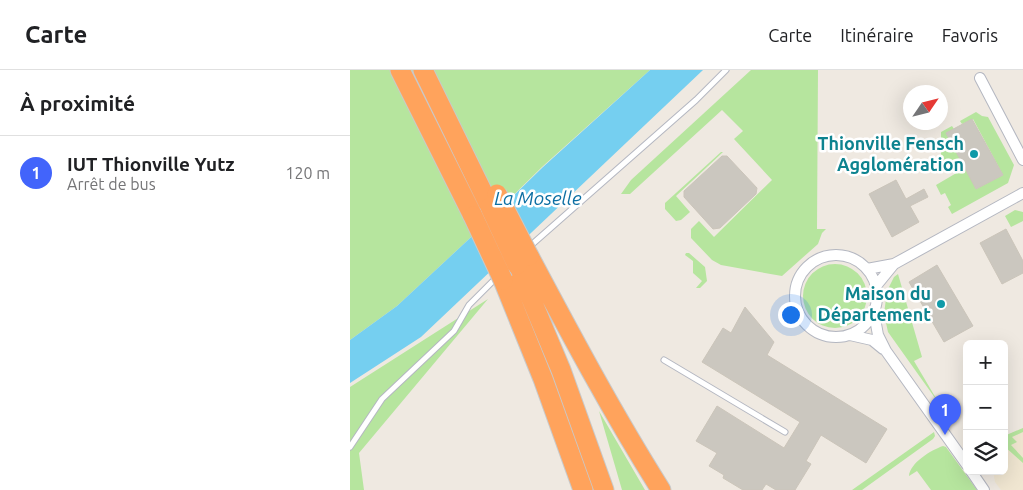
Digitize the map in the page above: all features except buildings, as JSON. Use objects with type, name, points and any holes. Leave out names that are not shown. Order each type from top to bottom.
[{"type":"highway","points":[[400,70],[503,280],[543,379],[582,490]]},
{"type":"highway","points":[[423,70],[435,94],[458,121],[523,260],[661,490]]},
{"type":"highway","points":[[523,260],[604,490]]},
{"type":"street","points":[[980,78],[1023,160]]},
{"type":"street","points":[[867,268],[894,264],[1023,193]]},
{"type":"street","points":[[842,255],[852,258],[867,268],[876,286],[877,300],[874,312],[867,324],[850,335],[834,338],[822,336],[811,330],[802,321],[796,310],[795,286],[800,274],[818,258],[842,255]]},
{"type":"street","points":[[876,286],[894,264]]},
{"type":"street","points":[[874,312],[878,336],[886,351],[963,459]]},
{"type":"street","points":[[850,335],[872,340],[886,351]]},
{"type":"street","points":[[974,475],[984,490]]},
{"type":"lane","points":[[350,447],[382,399],[454,332],[469,305],[551,227],[696,100],[726,70]]},
{"type":"lane","points":[[664,360],[785,432]]},
{"type":"shaded area","points":[[1023,428],[1023,490],[1001,490],[995,482],[994,475],[1008,475],[1008,434]]},
{"type":"green space","points":[[350,70],[650,70],[542,167],[397,306],[350,340]]},
{"type":"green space","points":[[751,70],[818,70],[817,229],[826,229],[822,233],[818,244],[782,276],[721,265],[712,260],[691,238],[691,229],[699,221],[714,237],[772,180],[734,139],[743,131],[722,110],[630,194],[621,194],[631,180]]},
{"type":"green space","points":[[976,112],[988,117],[1014,165],[1008,183],[952,214],[948,207],[951,205],[945,193],[941,195],[936,185],[965,168],[976,189],[1003,175],[973,119],[962,124],[960,121]]},
{"type":"green space","points":[[952,126],[954,129],[946,133],[962,162],[941,173],[941,132],[948,130]]},
{"type":"green space","points":[[723,152],[676,196],[690,212],[681,220],[676,221],[665,209],[665,203]]},
{"type":"green space","points":[[1015,210],[1023,212],[1023,221],[1011,227],[1005,216]]},
{"type":"green space","points":[[689,253],[705,267],[707,281],[700,288],[696,288],[702,281],[693,273],[693,261],[685,255]]},
{"type":"green space","points":[[835,264],[853,270],[861,278],[867,296],[861,314],[853,322],[835,328],[817,322],[809,314],[803,296],[809,278],[817,270]]},
{"type":"green space","points":[[898,274],[922,357],[914,361],[940,405],[888,332],[884,314],[887,291],[894,277]]},
{"type":"green space","points":[[488,299],[359,453],[364,490],[350,490],[350,387]]},
{"type":"green space","points":[[599,411],[645,490],[622,490]]},
{"type":"green space","points":[[1023,428],[1023,432],[1012,437],[1017,442],[1011,445],[1023,458],[1023,463],[1008,450],[1008,434]]},
{"type":"green space","points":[[934,432],[935,436],[933,439],[862,490],[852,490]]},
{"type":"green space","points":[[943,446],[946,447],[963,471],[963,475],[966,475],[977,490],[931,490],[917,471],[909,476],[913,466]]},
{"type":"water","name":"La Moselle","points":[[650,70],[703,70],[421,337],[350,383],[350,340],[397,306],[543,167]]},
{"type":"place","name":"Thionville Fensch Agglomération","points":[[974,154]]},
{"type":"place","name":"Maison du Département","points":[[941,304]]},
{"type":"place","name":"IUT Thionville Yutz","points":[[945,435]]}]
